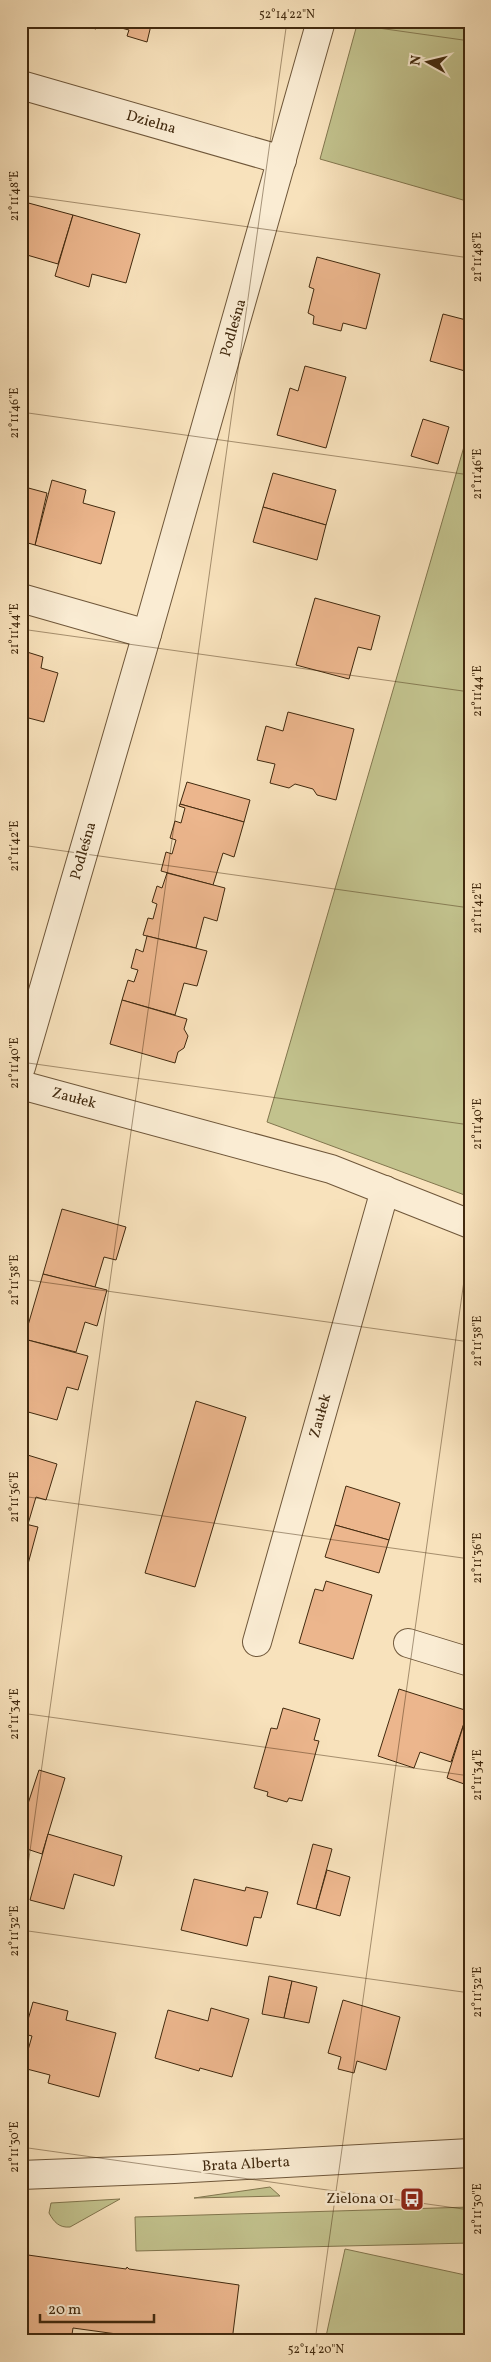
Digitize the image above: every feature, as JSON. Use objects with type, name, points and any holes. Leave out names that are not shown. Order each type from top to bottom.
[{"type":"street","name":"Podleśna","points":[[21,1067],[147,634],[321,21]]},
{"type":"street","name":"Dzielna","points":[[21,86],[282,160]]},
{"type":"street","points":[[21,598],[147,634]]},
{"type":"street","name":"Zaułek","points":[[21,1085],[330,1169],[470,1224]]},
{"type":"street","name":"Zaułek","points":[[257,1642],[385,1190]]},
{"type":"street","points":[[408,1643],[470,1662]]},
{"type":"street","name":"Brata Alberta","points":[[21,2175],[470,2153]]},
{"type":"green space","points":[[358,21],[470,21],[470,202],[320,159]]},
{"type":"green space","points":[[470,426],[470,1197],[267,1122]]},
{"type":"green space","points":[[270,2187],[280,2196],[194,2198]]},
{"type":"green space","points":[[120,2199],[70,2227],[57,2224],[49,2213],[51,2203]]},
{"type":"green space","points":[[470,2207],[470,2243],[136,2251],[135,2217]]},
{"type":"green space","points":[[345,2249],[470,2276],[470,2341],[325,2341]]},
{"type":"building","points":[[68,21],[152,21],[147,42],[127,36],[129,30],[98,22],[96,29]]},
{"type":"building","points":[[21,201],[73,215],[58,264],[27,255],[24,267],[21,267]]},
{"type":"building","points":[[73,215],[140,234],[126,283],[92,274],[89,287],[55,276]]},
{"type":"building","points":[[317,257],[380,274],[366,329],[343,323],[341,331],[313,324],[314,316],[308,313],[314,289],[309,287]]},
{"type":"building","points":[[443,314],[470,321],[470,354],[465,371],[430,361]]},
{"type":"building","points":[[305,366],[346,377],[326,448],[277,435],[290,388],[298,391]]},
{"type":"building","points":[[423,419],[449,427],[438,464],[411,456]]},
{"type":"building","points":[[273,473],[336,490],[326,525],[263,507]]},
{"type":"building","points":[[52,480],[86,490],[83,503],[115,512],[101,564],[35,545]]},
{"type":"building","points":[[21,486],[47,493],[35,545],[21,541]]},
{"type":"building","points":[[263,507],[326,525],[317,560],[253,542]]},
{"type":"building","points":[[315,598],[380,616],[371,650],[358,647],[349,679],[296,665]]},
{"type":"building","points":[[27,652],[43,657],[41,668],[58,673],[44,722],[21,716],[21,662],[24,663]]},
{"type":"building","points":[[288,712],[354,729],[336,800],[317,795],[313,789],[295,784],[289,788],[270,783],[275,764],[257,760],[266,726],[283,731]]},
{"type":"building","points":[[187,782],[250,800],[244,822],[180,804]]},
{"type":"building","points":[[180,804],[244,822],[234,857],[223,853],[213,885],[161,871],[166,852],[172,854],[176,840],[170,838],[175,821],[181,823],[185,808],[179,806]]},
{"type":"building","points":[[167,873],[225,888],[217,921],[204,917],[196,948],[143,935],[148,918],[153,919],[157,904],[152,902],[157,886],[162,888]]},
{"type":"building","points":[[147,936],[207,951],[197,986],[184,983],[175,1015],[122,1000],[128,980],[134,982],[138,970],[131,968],[136,949],[143,952]]},
{"type":"building","points":[[122,1000],[187,1019],[184,1029],[188,1036],[184,1048],[178,1052],[175,1063],[110,1044]]},
{"type":"building","points":[[62,1209],[126,1227],[116,1260],[104,1257],[95,1287],[43,1274]]},
{"type":"building","points":[[43,1274],[107,1290],[97,1326],[85,1322],[76,1352],[24,1339]]},
{"type":"building","points":[[24,1339],[88,1356],[78,1390],[67,1387],[57,1420],[21,1410],[21,1347]]},
{"type":"building","points":[[196,1401],[246,1417],[195,1587],[145,1573]]},
{"type":"building","points":[[21,1453],[57,1464],[46,1500],[36,1497],[28,1524],[21,1523]]},
{"type":"building","points":[[346,1486],[400,1503],[389,1540],[335,1525]]},
{"type":"building","points":[[21,1523],[38,1527],[28,1564],[21,1562]]},
{"type":"building","points":[[335,1525],[389,1540],[379,1573],[325,1557]]},
{"type":"building","points":[[326,1581],[372,1595],[353,1659],[299,1643],[315,1589],[323,1591]]},
{"type":"building","points":[[399,1689],[468,1711],[451,1762],[420,1752],[414,1768],[378,1756]]},
{"type":"building","points":[[283,1708],[320,1719],[314,1740],[319,1741],[302,1801],[289,1798],[287,1802],[267,1796],[268,1792],[254,1788],[271,1728],[277,1729]]},
{"type":"building","points":[[468,1711],[470,1711],[470,1786],[447,1778]]},
{"type":"building","points":[[39,1770],[65,1778],[42,1854],[21,1847],[21,1825]]},
{"type":"building","points":[[48,1834],[122,1856],[114,1886],[74,1874],[64,1909],[30,1900]]},
{"type":"building","points":[[313,1844],[332,1849],[316,1909],[297,1904]]},
{"type":"building","points":[[327,1870],[350,1877],[340,1916],[316,1909]]},
{"type":"building","points":[[194,1879],[245,1891],[246,1887],[268,1892],[261,1918],[254,1917],[247,1946],[181,1930]]},
{"type":"building","points":[[269,1976],[292,1981],[284,2018],[262,2014]]},
{"type":"building","points":[[292,1981],[317,1987],[309,2023],[284,2018]]},
{"type":"building","points":[[343,2000],[400,2017],[386,2070],[357,2061],[354,2073],[338,2069],[341,2057],[328,2053]]},
{"type":"building","points":[[33,2002],[68,2011],[66,2020],[116,2033],[99,2097],[48,2083],[50,2075],[23,2068],[32,2036],[24,2034]]},
{"type":"building","points":[[211,2008],[249,2019],[232,2077],[200,2068],[199,2071],[155,2058],[168,2010],[208,2021]]},
{"type":"building","points":[[21,2254],[126,2269],[127,2267],[129,2269],[239,2285],[232,2341],[123,2341],[124,2335],[73,2328],[71,2341],[21,2341]]},
{"type":"place","name":"Zielona 01","points":[[412,2199]]}]
